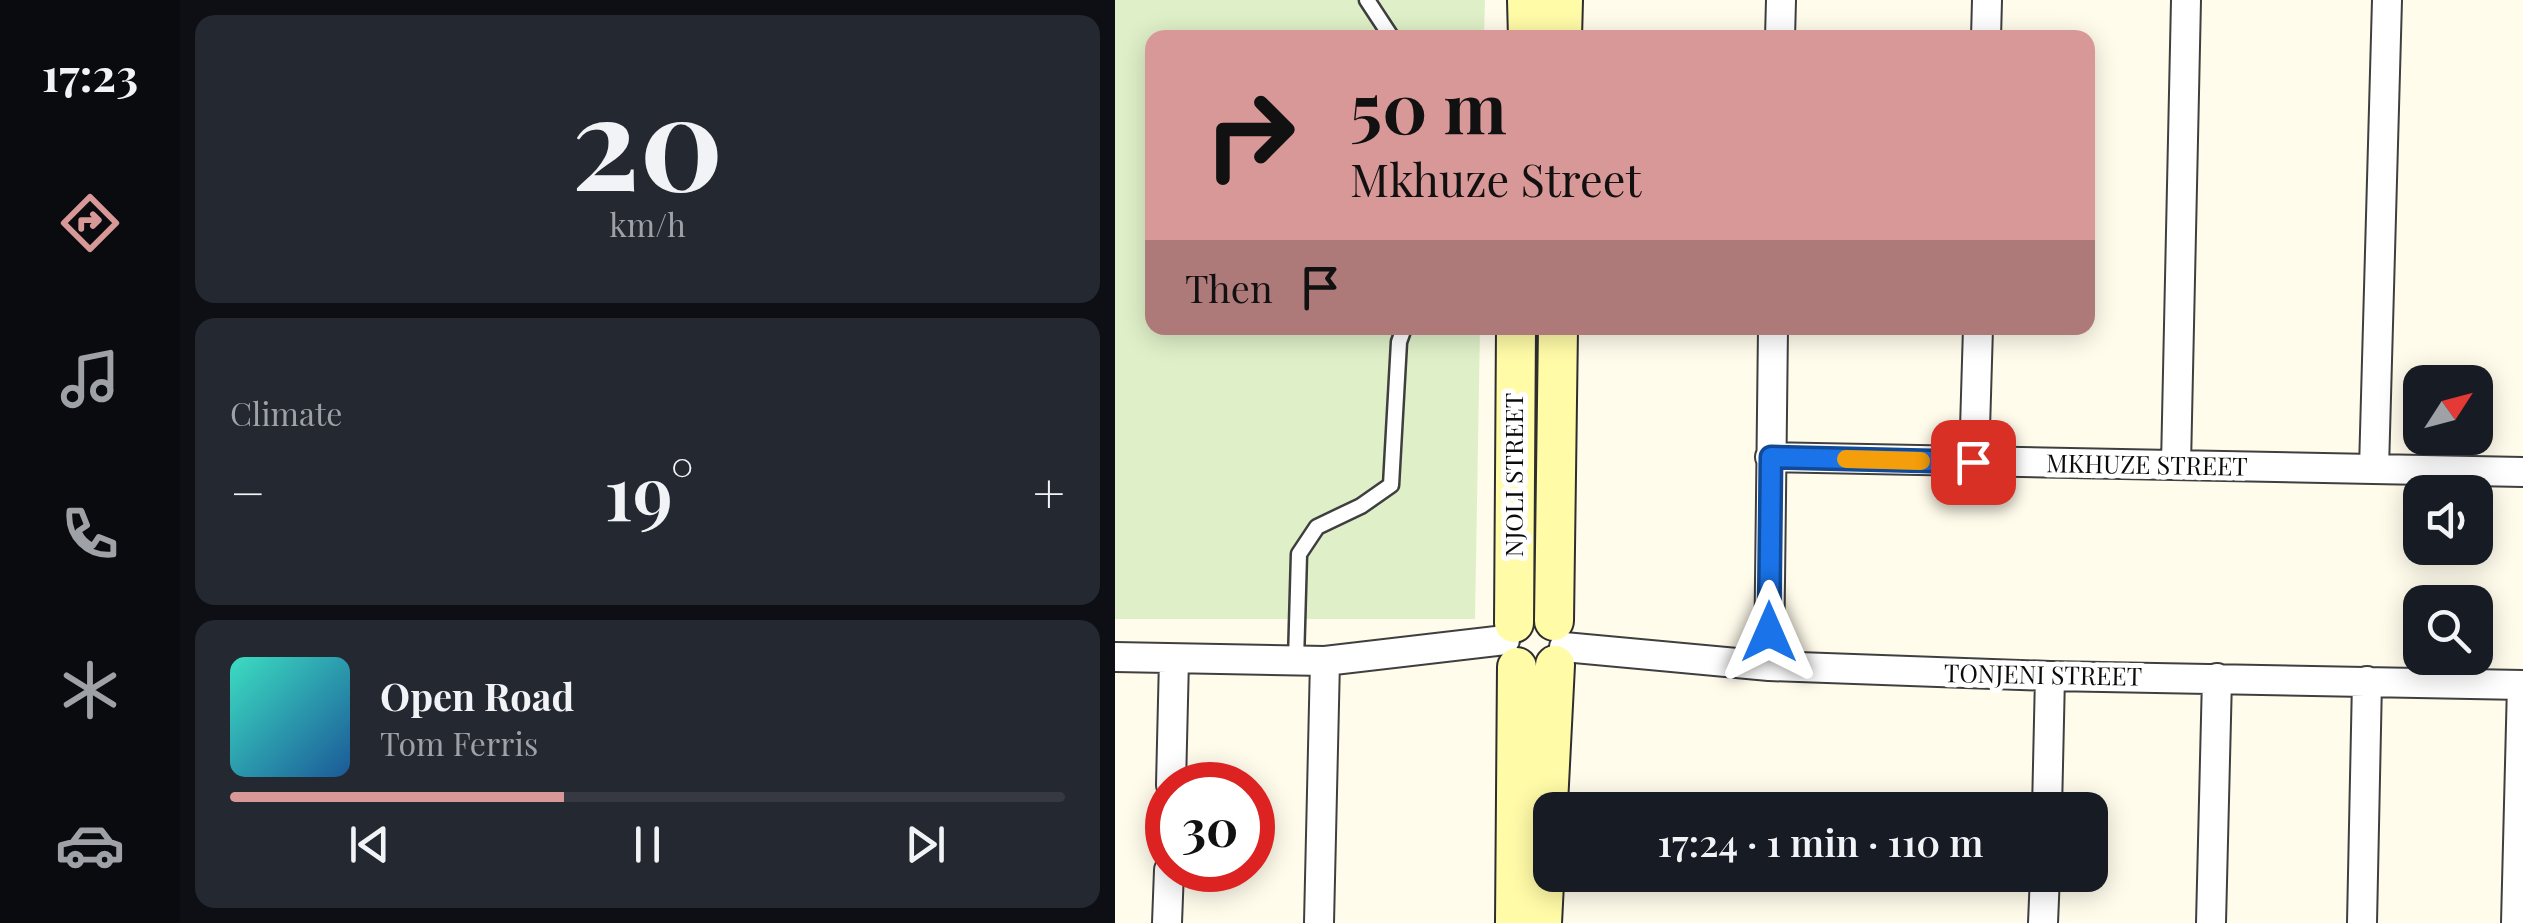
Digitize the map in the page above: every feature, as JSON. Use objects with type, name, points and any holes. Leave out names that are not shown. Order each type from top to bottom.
[{"type":"main road","points":[[1527,0],[1527,30]]},
{"type":"main road","points":[[1562,30],[1563,0]]},
{"type":"main road","name":"NJOLI STREET","points":[[1516,335],[1545,792]]},
{"type":"main road","name":"NJOLI STREET","points":[[1515,923],[1557,335]]},
{"type":"main road","name":"NJOLI STREET","points":[[1542,923],[1544,892]]},
{"type":"street","points":[[1781,0],[1781,30]]},
{"type":"street","points":[[1986,30],[1987,0]]},
{"type":"street","points":[[2176,465],[2186,0]]},
{"type":"street","points":[[2374,468],[2387,0]]},
{"type":"street","points":[[1769,666],[1773,335]]},
{"type":"street","points":[[1973,462],[1977,335]]},
{"type":"street","name":"MKHUZE STREET","points":[[1771,457],[2523,472]]},
{"type":"street","name":"TONJENI STREET","points":[[1115,658],[1325,661],[1535,644],[1769,666],[2522,685]]},
{"type":"street","points":[[1172,762],[1174,659]]},
{"type":"street","points":[[1319,923],[1325,661]]},
{"type":"street","points":[[2047,792],[2049,676]]},
{"type":"street","points":[[2211,923],[2217,678]]},
{"type":"street","points":[[2362,923],[2367,681]]},
{"type":"street","points":[[2516,923],[2522,685]]},
{"type":"street","points":[[1167,923],[1168,892]]},
{"type":"street","points":[[2043,923],[2044,892]]},
{"type":"lane","points":[[1367,0],[1388,30]]},
{"type":"lane","points":[[1297,660],[1299,554],[1317,527],[1361,506],[1391,485],[1402,335]]},
{"type":"green space","points":[[1115,0],[1485,0],[1484,30],[1145,30],[1145,335],[1480,335],[1475,619],[1115,619]]},
{"type":"slow traffic","points":[[1846,459],[1921,461]]},
{"type":"route","points":[[1769,632],[1771,457],[1973,462]]}]
